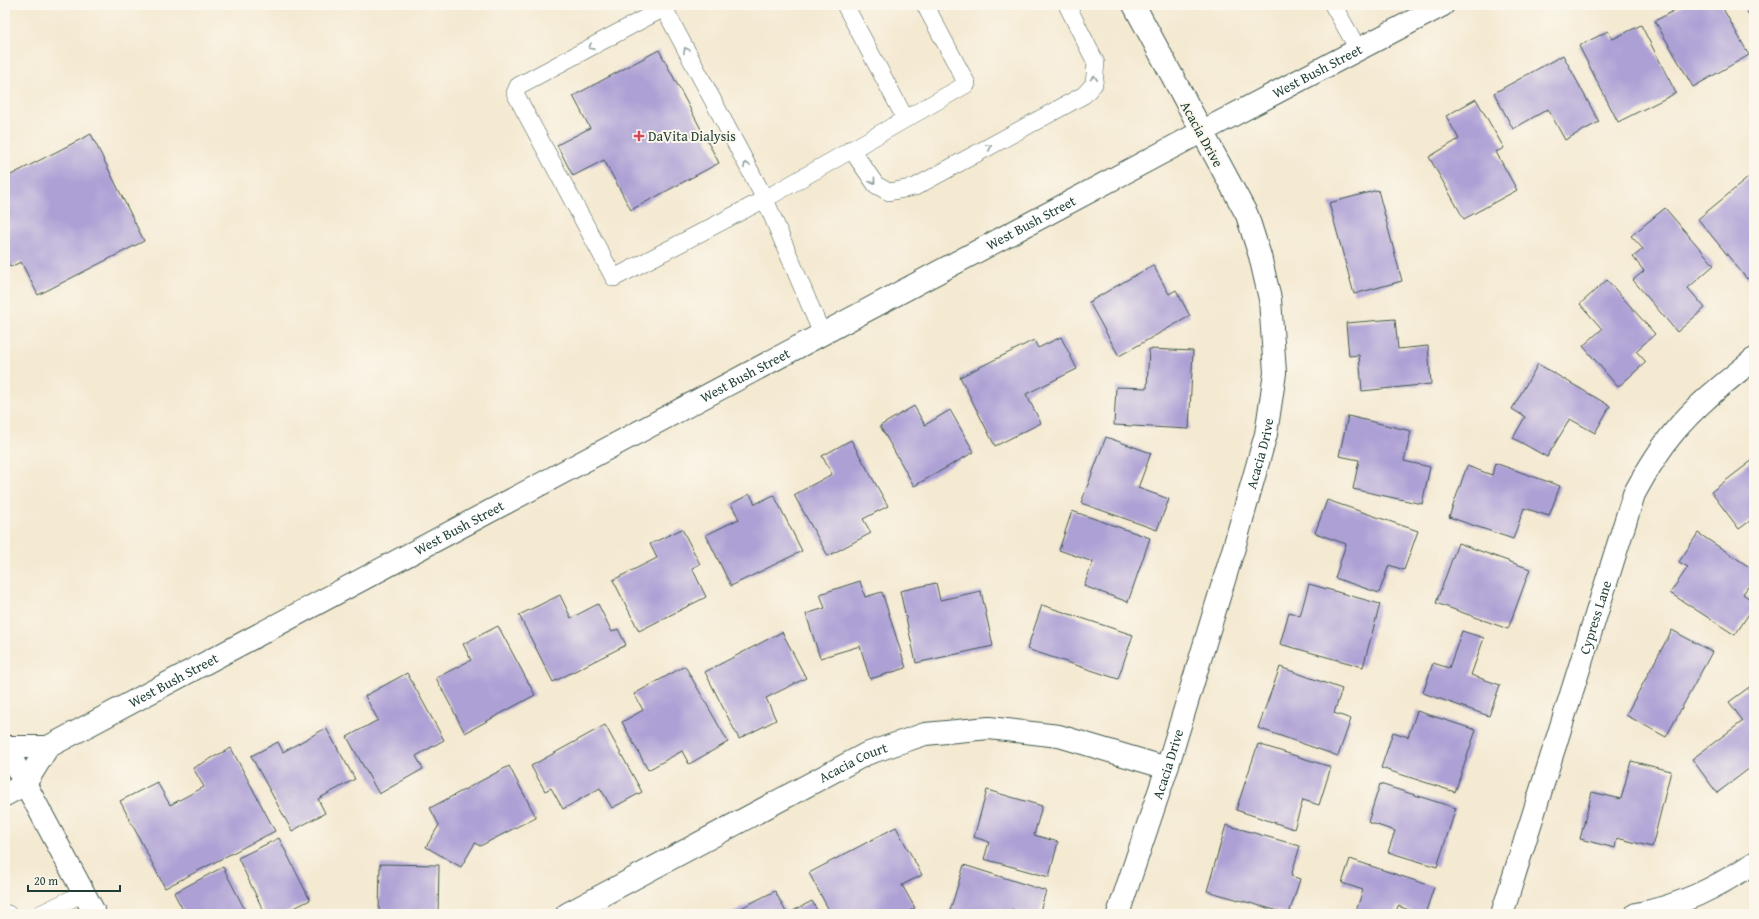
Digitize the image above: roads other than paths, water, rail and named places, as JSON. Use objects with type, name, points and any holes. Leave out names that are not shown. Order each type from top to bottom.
[{"type":"street","name":"Acacia Drive","points":[[1118,914],[1167,768],[1238,537],[1266,434],[1275,373],[1270,299],[1260,256],[1247,215],[1134,5]]},
{"type":"street","name":"West Bush Street","points":[[5,747],[48,747],[1201,132],[1443,5]]},
{"type":"street","name":"Cypress Lane","points":[[1502,914],[1634,494],[1648,468],[1674,431],[1710,395],[1754,359]]},
{"type":"street","name":"Acacia Court","points":[[567,914],[866,754],[925,734],[989,728],[1059,736],[1167,768]]},
{"type":"street","points":[[5,747],[95,914]]},
{"type":"street","points":[[5,795],[25,784],[48,747]]},
{"type":"street","points":[[1636,914],[1653,911],[1696,896],[1720,885],[1754,863]]},
{"type":"lane","points":[[845,5],[905,118]]},
{"type":"lane","points":[[822,334],[765,199],[663,6],[518,86],[515,93],[614,278],[765,199],[967,84],[925,5]]},
{"type":"lane","points":[[851,149],[876,186],[889,192],[914,187],[1084,95],[1094,84],[1096,63],[1067,5]]},
{"type":"lane","points":[[1333,5],[1358,49]]},
{"type":"lane","points":[[40,914],[84,893]]},
{"type":"place","name":"DaVita Dialysis","points":[[639,136]]}]
